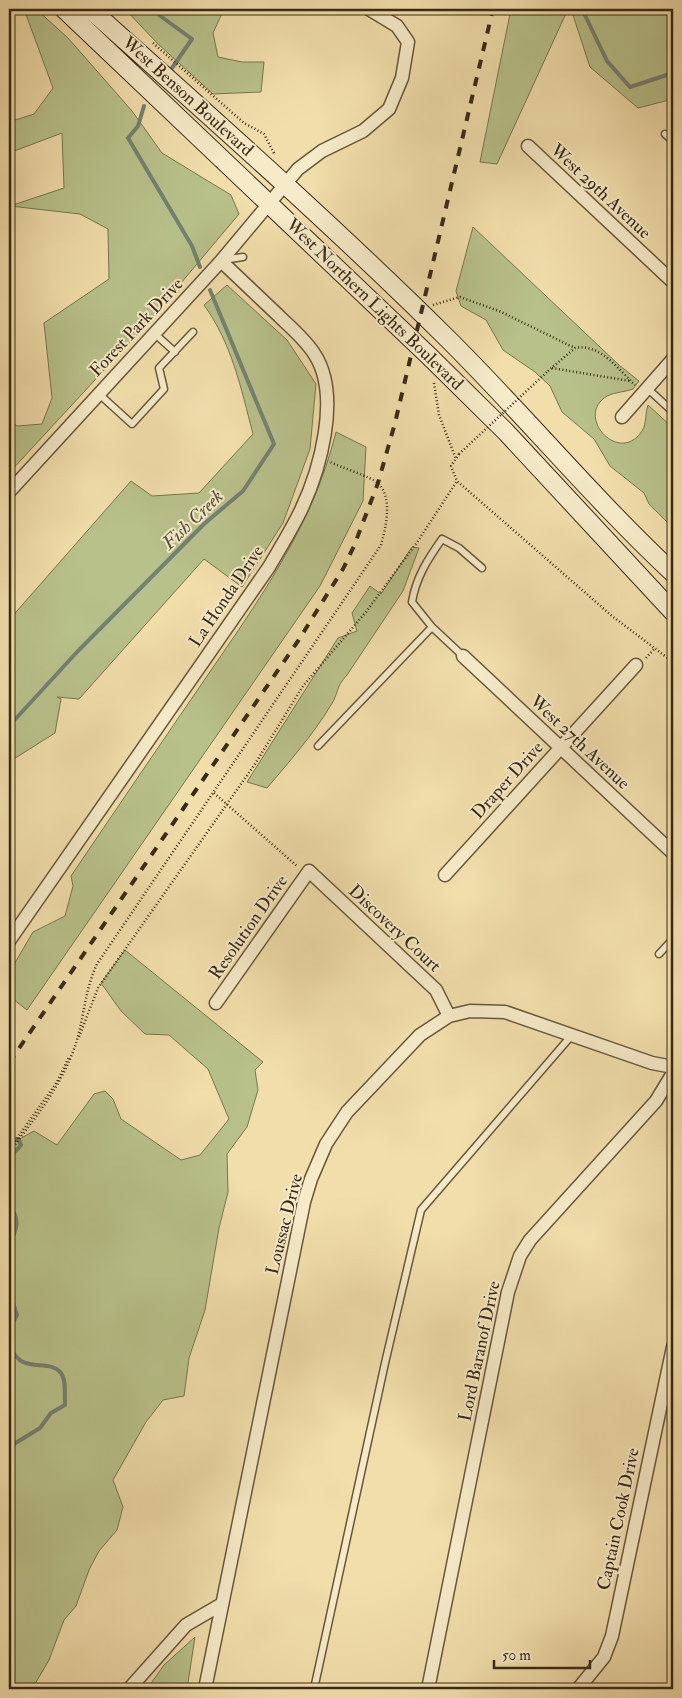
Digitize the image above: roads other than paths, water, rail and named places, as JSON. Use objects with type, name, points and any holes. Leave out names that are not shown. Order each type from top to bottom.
[{"type":"main road","name":"West Northern Lights Boulevard","points":[[64,9],[366,294],[506,432],[673,612]]},
{"type":"main road","name":"West Benson Boulevard","points":[[90,9],[286,183]]},
{"type":"main road","name":"West Northern Lights Boulevard","points":[[286,183],[452,343],[616,518],[673,573]]},
{"type":"street","points":[[286,183],[309,159],[363,132],[389,109],[402,78],[408,42],[397,26],[369,9]]},
{"type":"street","name":"West 29th Avenue","points":[[528,146],[673,282]]},
{"type":"street","name":"Forest Park Drive","points":[[9,492],[155,334],[286,183]]},
{"type":"street","name":"La Honda Drive","points":[[9,941],[269,567],[301,510],[320,458],[326,427],[327,394],[322,368],[316,356],[293,330],[221,260]]},
{"type":"street","points":[[622,417],[673,359]]},
{"type":"street","name":"West 27th Avenue","points":[[464,656],[673,853]]},
{"type":"street","name":"Draper Drive","points":[[446,875],[560,747],[636,666]]},
{"type":"street","name":"Resolution Drive","points":[[216,1003],[308,873]]},
{"type":"street","name":"Discovery Court","points":[[308,873],[436,990],[449,1016]]},
{"type":"street","name":"Loussac Drive","points":[[206,1689],[304,1202],[311,1179],[326,1144],[347,1112],[420,1035],[449,1016],[470,1011],[505,1012],[652,1063],[673,1067]]},
{"type":"street","name":"Lord Baranof Drive","points":[[428,1689],[508,1292],[520,1256],[544,1223],[656,1101],[673,1073]]},
{"type":"street","name":"Captain Cook Drive","points":[[578,1689],[604,1657],[612,1636],[673,1347]]},
{"type":"street","points":[[129,1689],[186,1626],[222,1604]]},
{"type":"lane","points":[[665,134],[673,141]]},
{"type":"lane","points":[[221,260],[243,257]]},
{"type":"lane","points":[[99,394],[132,424],[164,388],[159,368],[193,332]]},
{"type":"lane","points":[[155,334],[175,352]]},
{"type":"lane","points":[[646,390],[673,412]]},
{"type":"lane","points":[[464,656],[432,627],[412,602],[415,585],[427,560],[442,539],[459,548],[482,568]]},
{"type":"lane","points":[[318,746],[432,627]]},
{"type":"lane","points":[[659,954],[673,939]]},
{"type":"lane","points":[[314,1689],[385,1363],[421,1210],[572,1035]]},
{"type":"waterway","name":"Fish Creek","points":[[163,9],[159,15],[192,39],[172,68]]},
{"type":"waterway","name":"Fish Creek","points":[[582,9],[607,61],[630,87],[673,73]]},
{"type":"waterway","name":"Fish Creek","points":[[144,106],[138,126],[128,138],[192,246],[200,267]]},
{"type":"waterway","name":"Fish Creek","points":[[9,726],[77,652],[204,524],[243,491],[274,444],[210,290]]},
{"type":"waterway","name":"Fish Creek","points":[[9,1141],[18,1139],[21,1145],[9,1159]]},
{"type":"waterway","name":"Fish Creek","points":[[9,1205],[13,1210],[16,1220],[14,1234],[9,1245]]},
{"type":"waterway","name":"Fish Creek","points":[[9,1290],[17,1315],[9,1330]]},
{"type":"waterway","name":"Fish Creek","points":[[9,1339],[18,1359],[33,1365],[55,1368],[63,1376],[65,1384],[65,1405],[51,1413],[40,1428],[14,1444],[10,1452],[12,1479],[9,1484]]},
{"type":"railway","points":[[9,1063],[298,641],[343,569],[354,546],[378,483],[395,423],[493,9]]}]
